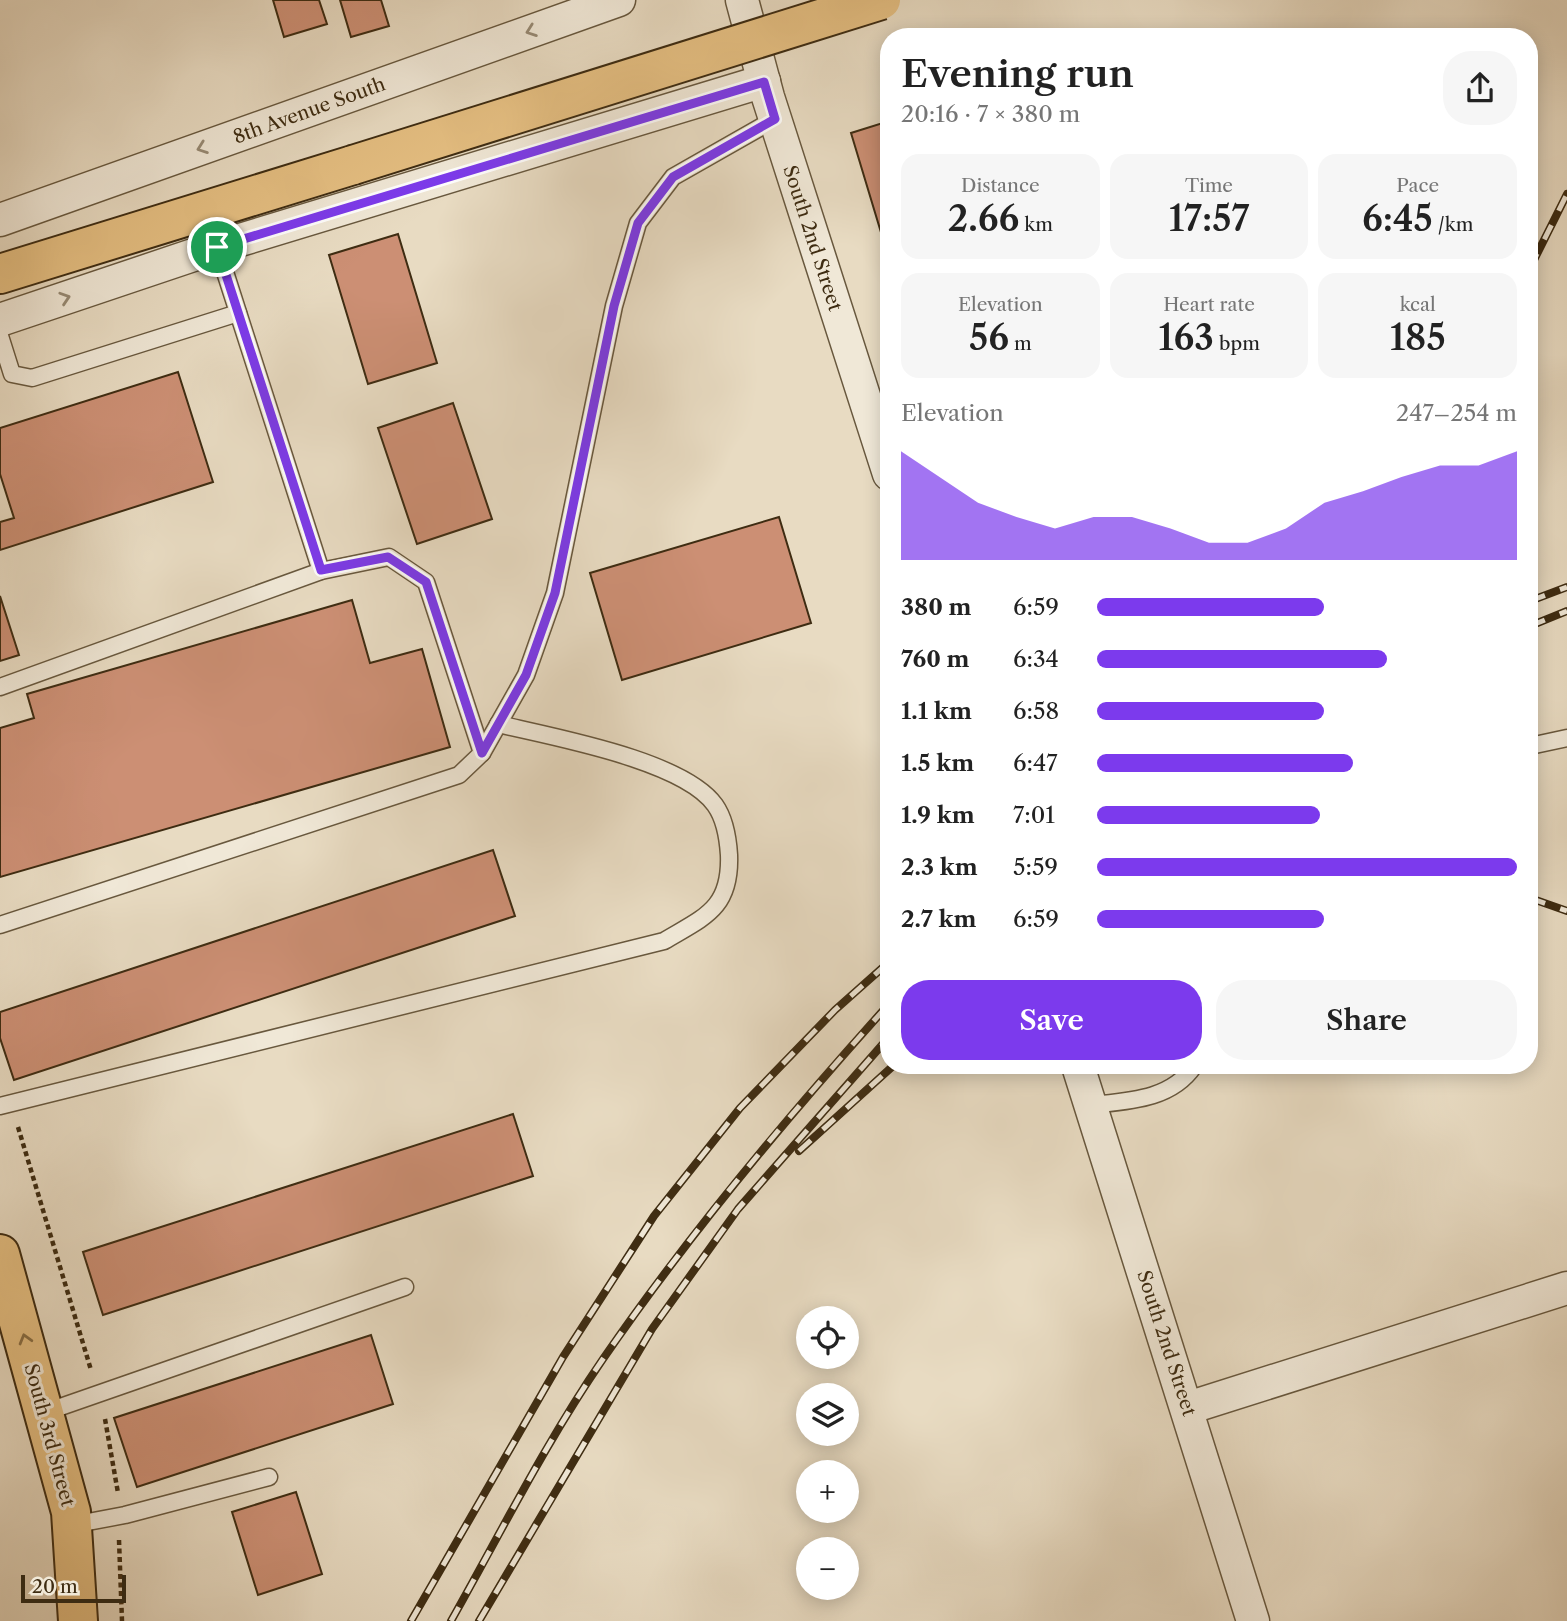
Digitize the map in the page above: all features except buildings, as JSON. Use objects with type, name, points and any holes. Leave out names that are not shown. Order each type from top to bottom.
[{"type":"highway","points":[[0,274],[881,0]]},
{"type":"highway","name":"South 3rd Street","points":[[0,1254],[46,1412],[72,1525],[78,1621]]},
{"type":"street","name":"8th Avenue South","points":[[0,220],[619,0]]},
{"type":"street","name":"South 2nd Street","points":[[742,0],[775,119],[880,446]]},
{"type":"street","points":[[0,320],[217,247],[764,82]]},
{"type":"street","name":"South 2nd Street","points":[[1081,1074],[1253,1621]]},
{"type":"street","points":[[1188,1408],[1567,1288]]},
{"type":"lane","points":[[0,925],[459,775],[482,753],[526,675],[555,593],[614,306],[638,223],[673,177],[775,119]]},
{"type":"lane","points":[[217,247],[321,570]]},
{"type":"lane","points":[[0,336],[12,374],[32,378],[238,313]]},
{"type":"lane","points":[[0,687],[321,570],[388,557],[426,582],[482,753]]},
{"type":"lane","points":[[5,1105],[664,941],[714,912],[729,875],[728,835],[716,805],[690,780],[598,748],[498,724]]},
{"type":"lane","points":[[1538,744],[1567,738]]},
{"type":"lane","points":[[1091,1105],[1149,1098],[1188,1074]]},
{"type":"lane","points":[[46,1412],[405,1287]]},
{"type":"lane","points":[[72,1525],[119,1517],[269,1477]]},
{"type":"path","points":[[5,1105],[98,1392],[118,1496],[122,1621]]},
{"type":"railway","points":[[1538,252],[1567,194]]},
{"type":"railway","points":[[1538,598],[1567,587]]},
{"type":"railway","points":[[1538,623],[1567,611]]},
{"type":"railway","points":[[1538,901],[1567,911]]},
{"type":"railway","points":[[411,1621],[563,1357],[654,1216],[740,1108],[835,1010],[880,970]]},
{"type":"railway","points":[[451,1621],[562,1423],[636,1312],[740,1177],[880,1014]]},
{"type":"railway","points":[[479,1621],[652,1329],[738,1209],[880,1047]]},
{"type":"railway","points":[[799,1151],[884,1074]]},
{"type":"route","points":[[764,82],[775,119],[673,177],[638,223],[614,306],[555,593],[526,675],[482,753],[426,582],[388,557],[321,570],[217,247],[764,82]]}]
